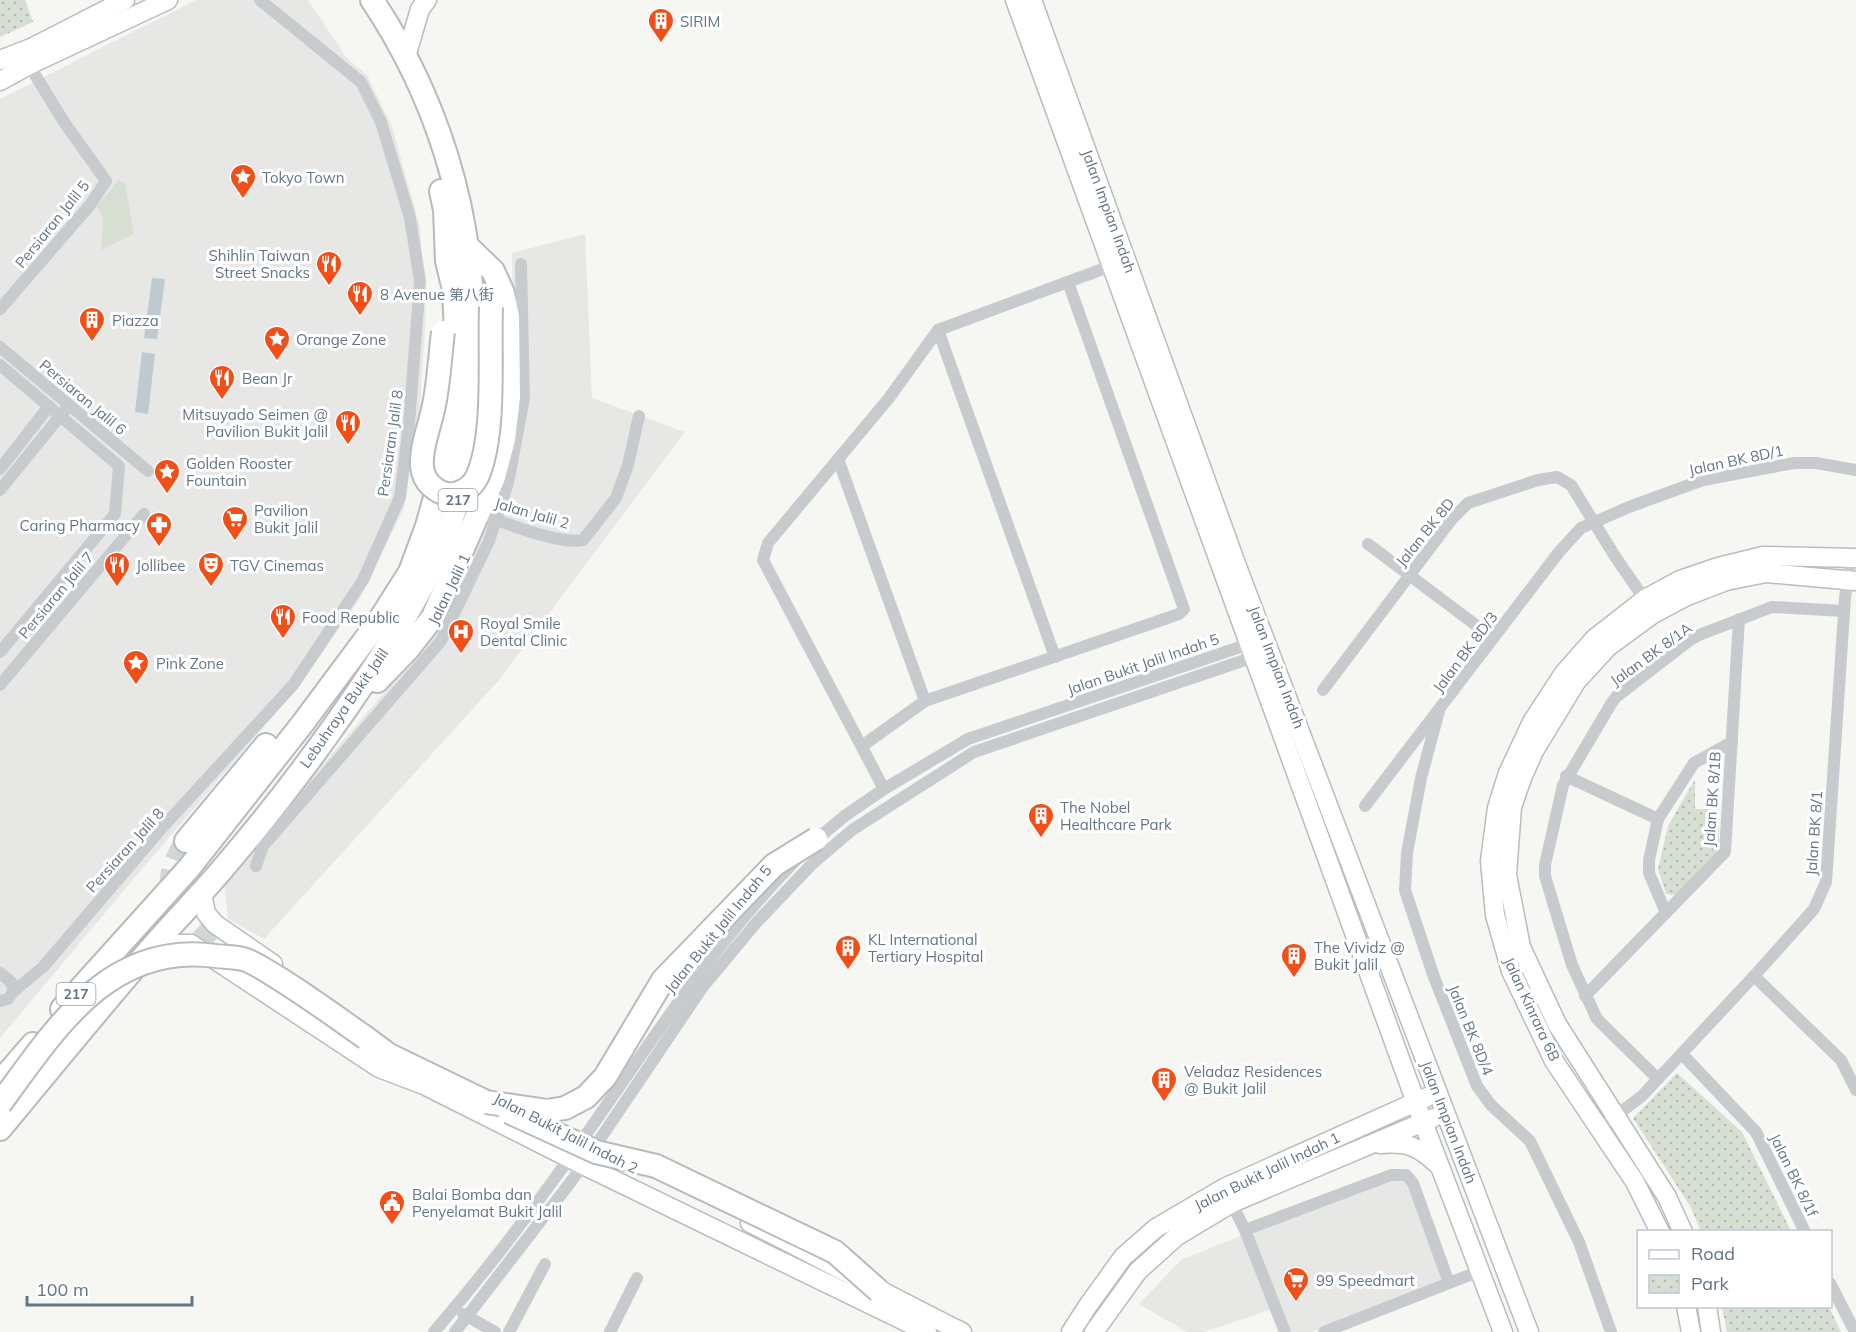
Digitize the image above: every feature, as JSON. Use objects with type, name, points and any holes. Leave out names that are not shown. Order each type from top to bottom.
[{"type":"highway","name":"Lebuhraya Bukit Jalil","points":[[0,1082],[54,1018],[189,868],[303,723],[380,621],[410,572],[427,526],[443,469],[452,413],[456,333],[454,290],[447,261],[445,210],[431,153],[399,74],[375,31],[354,0]]},
{"type":"highway","name":"Lebuhraya Bukit Jalil","points":[[0,1129],[150,950],[233,857],[337,724],[425,584],[458,500],[468,441],[471,370],[472,285],[467,246],[458,199],[441,140],[422,88],[372,0]]},
{"type":"highway","points":[[447,261],[443,332],[423,471],[428,482],[439,492],[454,495],[474,484],[484,454],[489,416],[491,307],[489,291],[467,246]]},
{"type":"highway","points":[[337,724],[408,649],[433,617],[488,516],[494,477],[504,439],[509,397],[508,317],[503,293],[493,272],[467,246]]},
{"type":"highway","points":[[186,841],[356,636],[380,621]]},
{"type":"highway","points":[[486,1102],[547,1111],[565,1108],[586,1097],[605,1077],[663,980],[774,865],[816,839]]},
{"type":"highway","points":[[0,1104],[35,1056],[79,1003],[124,970],[169,955],[194,953],[244,959],[295,989],[389,1055],[596,1152],[656,1166],[836,1252],[879,1292]]},
{"type":"street","points":[[0,60],[31,48],[125,0]]},
{"type":"street","points":[[0,81],[29,65],[168,0]]},
{"type":"street","name":"Persiaran Jalil 8","points":[[0,1001],[8,999],[43,967],[161,829],[293,685],[363,580],[400,497],[409,424],[420,282],[410,218],[381,122],[361,82],[260,0]]},
{"type":"street","points":[[406,57],[420,9],[427,0]]},
{"type":"street","name":"Jalan Impian Indah","points":[[1015,0],[1415,1101],[1503,1332]]},
{"type":"street","name":"Jalan Impian Indah","points":[[1032,0],[1238,569],[1529,1332]]},
{"type":"street","name":"Persiaran Jalil 5","points":[[0,309],[90,205],[106,181],[64,122],[29,65]]},
{"type":"street","name":"Jalan Jalil 1","points":[[256,866],[263,846],[441,641],[458,608],[488,516],[508,483],[524,399],[521,264]]},
{"type":"street","points":[[884,789],[763,561],[768,543],[889,399],[938,330],[1111,266]]},
{"type":"street","points":[[862,746],[925,701],[1179,614],[1184,609],[1068,282]]},
{"type":"street","points":[[938,330],[1055,657]]},
{"type":"street","name":"Persiaran Jalil 6","points":[[0,347],[148,471]]},
{"type":"street","name":"Persiaran Jalil 6","points":[[0,365],[119,466],[115,514]]},
{"type":"street","points":[[0,490],[69,405]]},
{"type":"street","points":[[0,469],[49,406]]},
{"type":"street","name":"Jalan Jalil 2","points":[[488,516],[549,537],[583,540],[616,498],[628,465],[639,416]]},
{"type":"street","points":[[838,459],[925,701]]},
{"type":"street","name":"Jalan BK 8D/1","points":[[1593,522],[1703,480],[1743,471],[1794,463],[1816,463],[1856,470]]},
{"type":"street","name":"Jalan BK 8D","points":[[1323,690],[1452,519],[1468,503],[1538,480],[1557,477],[1571,485],[1649,607]]},
{"type":"street","name":"Persiaran Jalil 7","points":[[0,652],[115,514]]},
{"type":"street","name":"Persiaran Jalil 7","points":[[0,685],[144,514]]},
{"type":"street","name":"Jalan BK 8D/3","points":[[1365,806],[1559,552],[1581,528],[1593,522]]},
{"type":"street","points":[[1368,544],[1493,638]]},
{"type":"street","name":"Jalan Kinrara 6B","points":[[1682,1230],[1667,1197],[1557,1024],[1521,947],[1508,875],[1512,807],[1534,751],[1561,704],[1593,662],[1680,580],[1718,567],[1763,556],[1854,558]]},
{"type":"street","name":"Jalan BK 8/1","points":[[1599,1128],[1642,1096],[1814,909],[1826,882],[1844,610],[1854,558]]},
{"type":"street","name":"Jalan Kinrara 6B","points":[[1659,1230],[1635,1182],[1554,1061],[1511,971],[1495,915],[1490,861],[1497,808],[1508,773],[1532,722],[1564,673],[1580,654],[1610,626],[1649,607],[1726,581],[1766,573],[1851,581]]},
{"type":"street","name":"Jalan BK 8/1A","points":[[1658,1079],[1597,1019],[1572,965],[1545,876],[1545,864],[1566,776],[1616,697],[1690,640],[1772,607],[1844,610]]},
{"type":"street","name":"Jalan BK 8/1B","points":[[1585,996],[1725,852],[1739,619]]},
{"type":"street","name":"Jalan Bukit Jalil Indah 5","points":[[588,1144],[683,993],[759,897],[816,839],[846,815],[884,789],[968,739],[1251,651]]},
{"type":"street","name":"Jalan Bukit Jalil Indah 5","points":[[588,1144],[702,988],[764,914],[811,866],[852,830],[974,752],[1251,651]]},
{"type":"street","name":"Jalan BK 8D/4","points":[[1439,711],[1421,778],[1407,853],[1405,890],[1434,977],[1477,1086],[1491,1105],[1530,1141],[1579,1242],[1611,1332]]},
{"type":"street","points":[[1665,913],[1649,873],[1649,860],[1658,819],[1695,764],[1732,742]]},
{"type":"street","points":[[1566,776],[1658,819]]},
{"type":"street","name":"Jalan Bukit Jalil Indah 2","points":[[202,893],[206,913],[215,924],[400,1050],[802,1249],[879,1292],[962,1332]]},
{"type":"street","name":"Jalan Bukit Jalil Indah 2","points":[[150,950],[169,944],[191,944],[379,1068],[424,1085],[927,1332]]},
{"type":"street","points":[[0,973],[11,982],[14,992]]},
{"type":"street","points":[[1754,976],[1841,1060],[1856,1090]]},
{"type":"street","name":"Jalan BK 8/1f","points":[[1682,1054],[1755,1132],[1804,1230]]},
{"type":"street","name":"Jalan Bukit Jalil Indah 1","points":[[1071,1332],[1123,1257],[1155,1228],[1228,1196],[1415,1101],[1438,1092]]},
{"type":"street","name":"Jalan Bukit Jalil Indah 1","points":[[1094,1332],[1138,1270],[1228,1196],[1446,1113]]},
{"type":"street","points":[[455,1332],[492,1285],[588,1144]]},
{"type":"street","points":[[1367,1145],[1406,1144],[1426,1153],[1440,1166]]},
{"type":"street","points":[[434,1332],[576,1161]]},
{"type":"street","points":[[1245,1230],[1391,1175],[1406,1175],[1413,1183],[1449,1283]]},
{"type":"street","points":[[1228,1196],[1245,1230],[1285,1332]]},
{"type":"street","points":[[509,1332],[544,1264]]},
{"type":"street","points":[[1324,1332],[1480,1271]]},
{"type":"street","points":[[480,1274],[492,1285]]},
{"type":"street","points":[[610,1332],[637,1278]]},
{"type":"street","points":[[1832,1287],[1855,1332]]},
{"type":"street","points":[[454,1308],[495,1332]]},
{"type":"street","points":[[1686,1308],[1691,1332]]},
{"type":"street","points":[[1707,1308],[1711,1332]]},
{"type":"shaded area","points":[[196,0],[308,0],[346,57],[367,75],[392,126],[420,227],[426,313],[420,406],[404,508],[359,600],[300,685],[0,1038],[0,99]]},
{"type":"shaded area","points":[[585,234],[592,398],[685,432],[499,680],[264,939],[228,919],[224,880],[435,633],[467,574],[499,486],[515,388],[512,253]]},
{"type":"shaded area","points":[[152,278],[165,279],[157,339],[144,338]]},
{"type":"shaded area","points":[[142,352],[155,354],[148,414],[135,412]]},
{"type":"shaded area","points":[[1403,1179],[1409,1186],[1445,1281],[1312,1332],[1289,1332],[1279,1307],[1204,1332],[1187,1332],[1139,1304],[1181,1260],[1390,1180]]},
{"type":"green space","points":[[0,0],[25,0],[33,22],[0,37]]},
{"type":"green space","points":[[119,180],[125,184],[134,234],[101,250],[103,219],[97,206]]},
{"type":"green space","points":[[1695,779],[1695,809],[1719,809],[1719,852],[1675,895],[1666,894],[1658,869],[1668,826]]},
{"type":"green space","points":[[1677,1073],[1742,1132],[1791,1230],[1701,1230],[1690,1206],[1633,1118]]},
{"type":"green space","points":[[1722,1308],[1829,1308],[1841,1332],[1727,1332]]},
{"type":"tunnel","points":[[186,841],[174,864],[171,879],[180,908],[193,927],[202,935],[240,961]]},
{"type":"place","name":"SIRIM","points":[[661,44]]},
{"type":"place","name":"Tokyo Town","points":[[243,200]]},
{"type":"place","name":"Shihlin Taiwan Street Snacks","points":[[329,287]]},
{"type":"place","name":"8 Avenue 第八街","points":[[360,317]]},
{"type":"place","name":"Piazza","points":[[92,343]]},
{"type":"place","name":"Orange Zone","points":[[277,362]]},
{"type":"place","name":"Bean Jr","points":[[222,401]]},
{"type":"place","name":"Mitsuyado Seimen @ Pavilion Bukit Jalil","points":[[348,446]]},
{"type":"place","name":"Golden Rooster Fountain","points":[[167,495]]},
{"type":"place","name":"Pavilion Bukit Jalil","points":[[235,542]]},
{"type":"place","name":"Caring Pharmacy","points":[[159,548]]},
{"type":"place","name":"Jollibee","points":[[117,588]]},
{"type":"place","name":"TGV Cinemas","points":[[211,588]]},
{"type":"place","name":"Food Republic","points":[[283,640]]},
{"type":"place","name":"Royal Smile Dental Clinic","points":[[461,655]]},
{"type":"place","name":"Pink Zone","points":[[136,686]]},
{"type":"place","name":"The Nobel Healthcare Park","points":[[1041,839]]},
{"type":"place","name":"KL International Tertiary Hospital","points":[[848,971]]},
{"type":"place","name":"The Vividz @ Bukit Jalil","points":[[1294,979]]},
{"type":"place","name":"Veladaz Residences @ Bukit Jalil","points":[[1164,1103]]},
{"type":"place","name":"Balai Bomba dan Penyelamat Bukit Jalil","points":[[392,1226]]},
{"type":"place","name":"99 Speedmart","points":[[1296,1303]]}]
